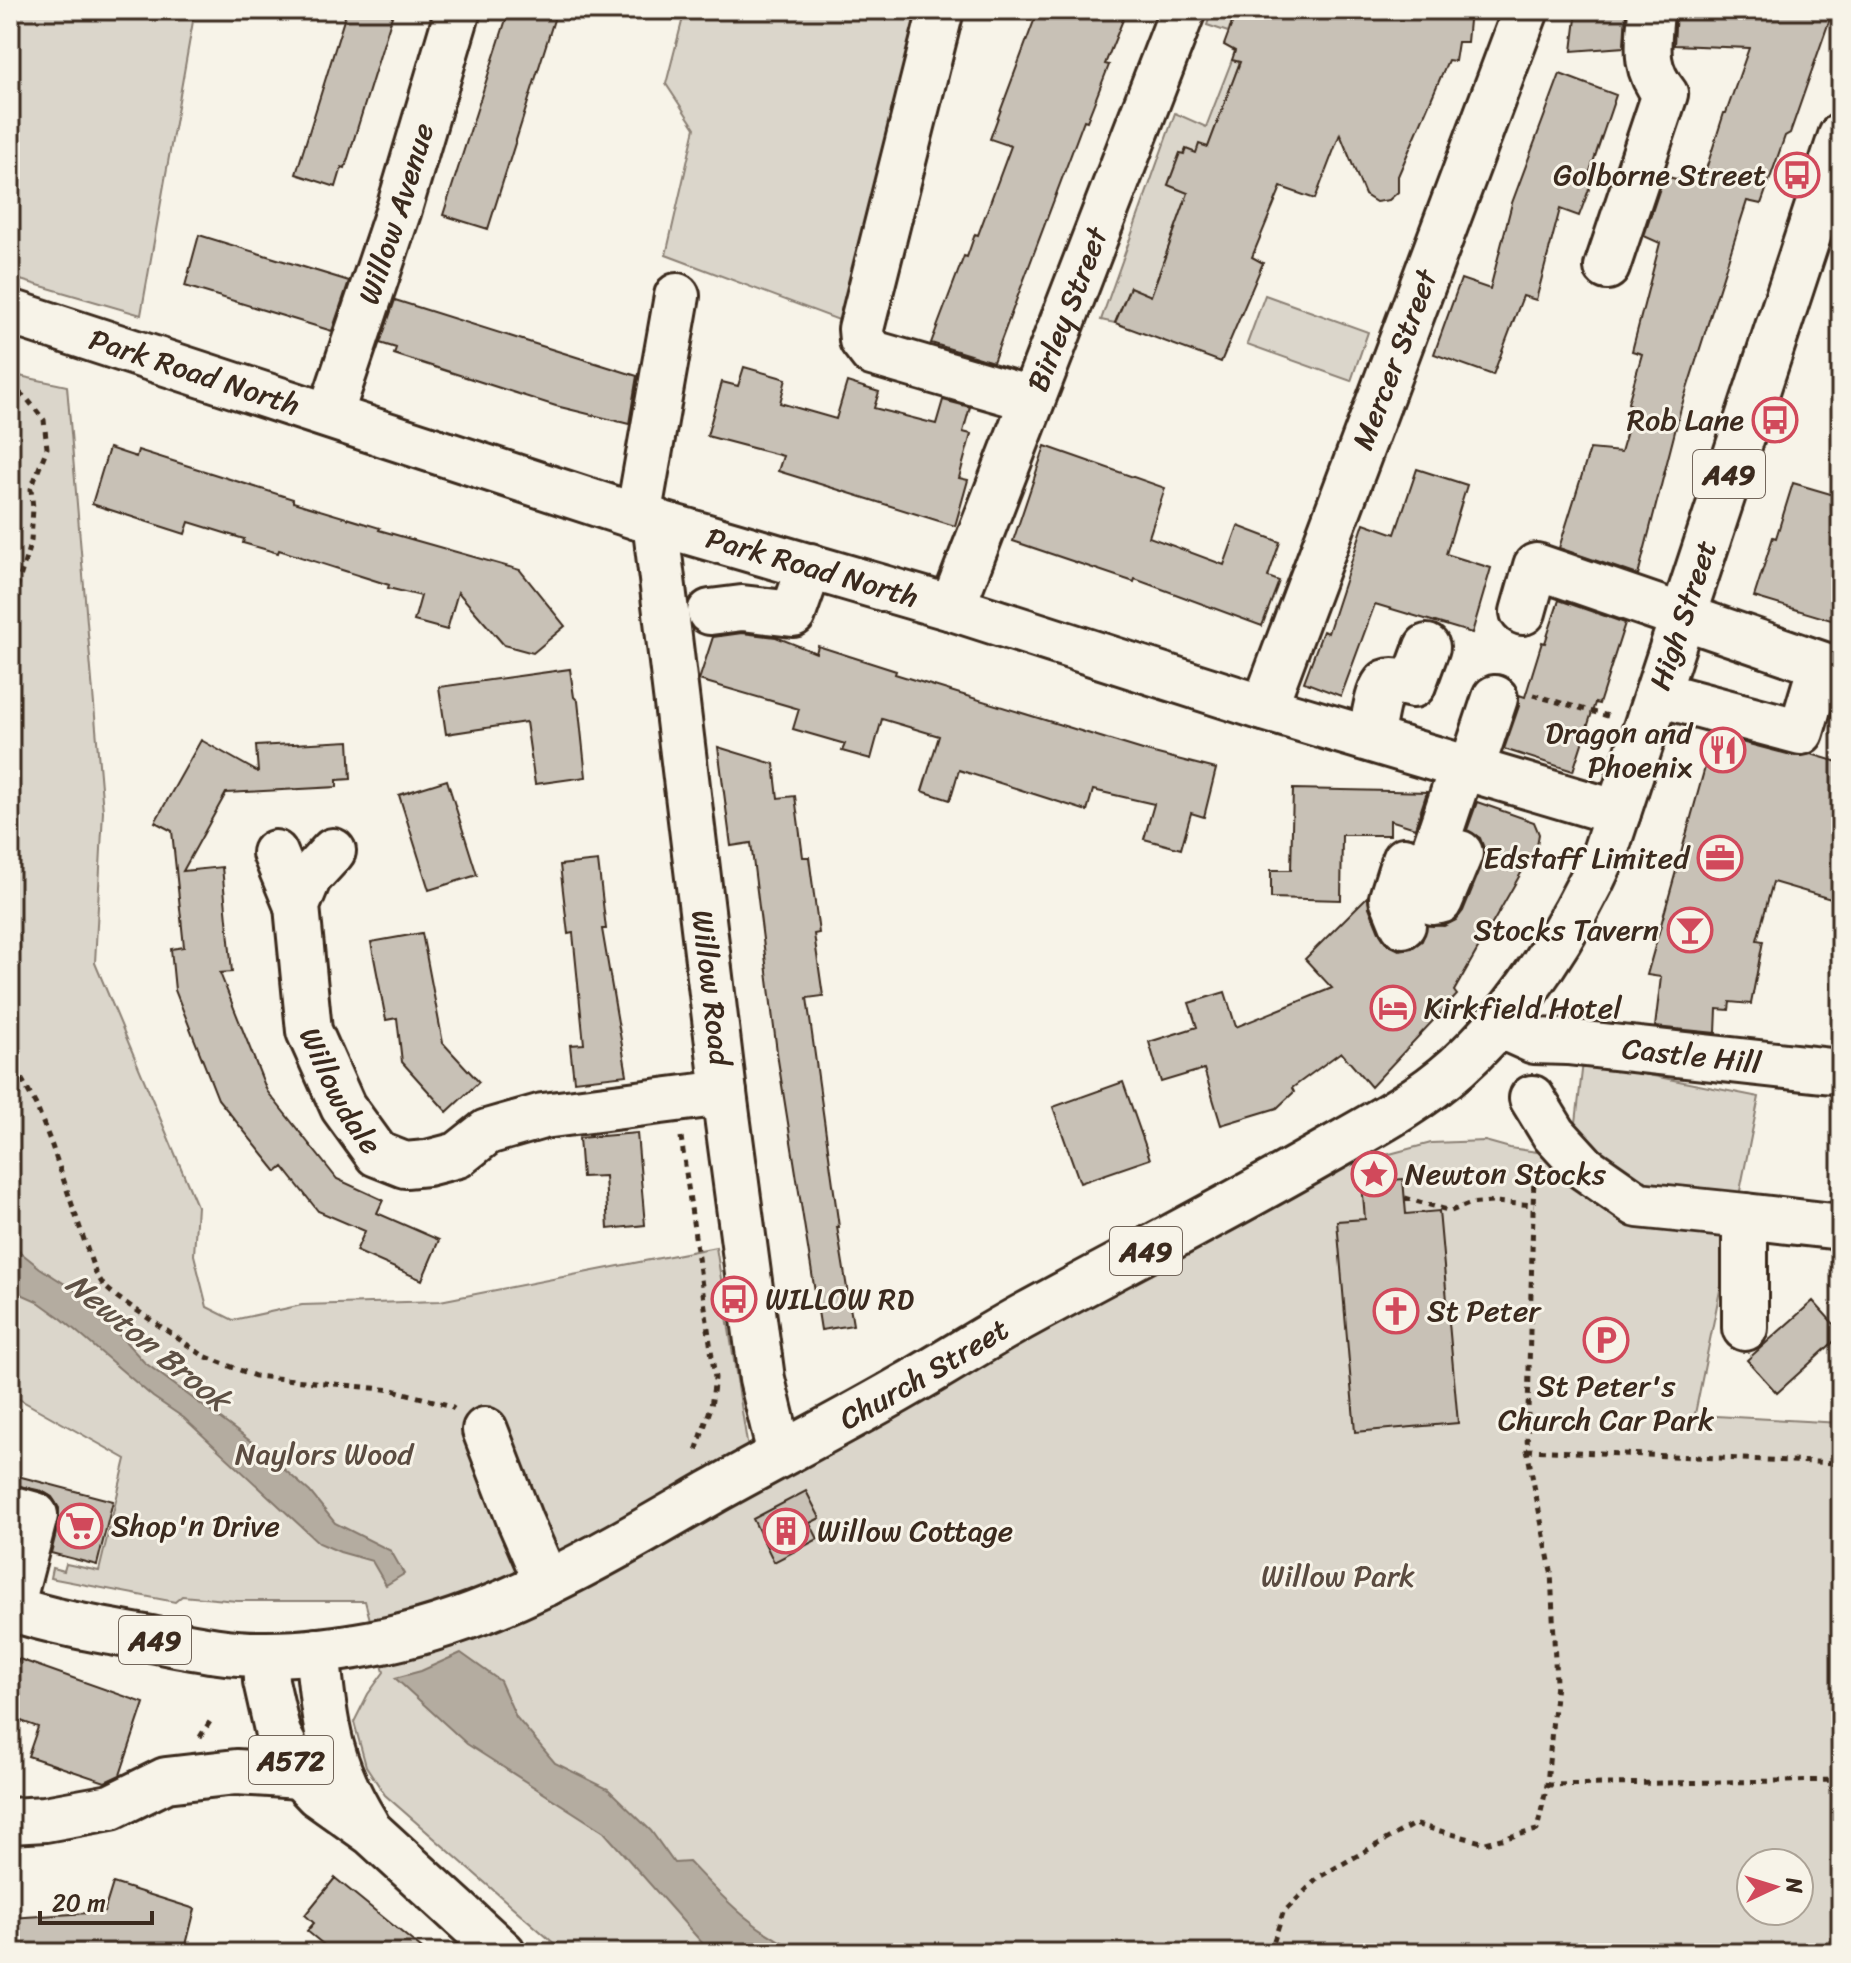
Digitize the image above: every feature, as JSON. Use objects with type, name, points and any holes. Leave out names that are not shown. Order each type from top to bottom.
[{"type":"street","name":"Willow Avenue","points":[[330,415],[399,209],[458,10]]},
{"type":"street","points":[[941,10],[861,329],[862,340],[872,353],[1031,399]]},
{"type":"street","name":"Birley Street","points":[[952,608],[1183,10]]},
{"type":"street","name":"Mercer Street","points":[[1264,708],[1526,10]]},
{"type":"street","points":[[1607,267],[1665,94],[1653,79],[1647,54],[1651,10]]},
{"type":"street","name":"High Street","points":[[1515,1033],[1526,988],[1586,893],[1618,813],[1841,136]]},
{"type":"street","name":"Willow Road","points":[[677,296],[646,519],[762,1379],[780,1454]]},
{"type":"street","name":"Park Road North","points":[[10,312],[646,519],[952,608],[1264,708],[1618,813]]},
{"type":"street","points":[[710,612],[742,608],[793,614],[810,566]]},
{"type":"street","points":[[1523,612],[1536,566],[1831,668],[1801,732],[1658,694]]},
{"type":"street","points":[[1370,739],[1380,690],[1387,682],[1413,685],[1427,647]]},
{"type":"street","points":[[1403,925],[1392,898],[1425,792],[1454,765],[1495,698]]},
{"type":"street","points":[[1454,765],[1422,886],[1424,896],[1433,902],[1440,901],[1460,853]]},
{"type":"street","points":[[297,906],[309,877],[333,851]]},
{"type":"street","name":"Willowdale","points":[[275,853],[297,906],[309,1031],[343,1107],[377,1154],[405,1165],[427,1163],[458,1155],[487,1132],[543,1116],[724,1093]]},
{"type":"street","points":[[1515,1033],[1532,1098],[1533,1150]]},
{"type":"street","name":"Castle Hill","points":[[1515,1033],[1567,1042],[1841,1072]]},
{"type":"street","name":"Church Street","points":[[317,1651],[393,1639],[465,1617],[547,1583],[607,1553],[905,1387],[1024,1316],[1265,1187],[1403,1108],[1454,1070],[1479,1046],[1515,1033]]},
{"type":"street","points":[[1532,1098],[1554,1134],[1585,1168],[1638,1205],[1841,1227]]},
{"type":"street","points":[[1745,1216],[1745,1328]]},
{"type":"street","points":[[485,1430],[547,1583]]},
{"type":"street","points":[[10,1508],[35,1515],[11,1608]]},
{"type":"street","name":"A49","points":[[11,1608],[47,1620],[205,1648],[265,1654],[317,1651]]},
{"type":"street","name":"A572","points":[[317,1651],[332,1754],[346,1791],[372,1833]]},
{"type":"street","name":"A572","points":[[265,1654],[266,1681],[278,1734],[300,1776],[317,1794],[372,1833],[503,1953]]},
{"type":"street","points":[[10,1821],[45,1819],[111,1807],[166,1780],[236,1772],[300,1776]]},
{"type":"path","points":[[10,385],[28,400],[44,420],[47,448],[33,481],[31,541],[10,611]]},
{"type":"path","points":[[1495,698],[1523,693],[1537,695],[1613,717]]},
{"type":"path","points":[[10,701],[13,731],[10,752]]},
{"type":"path","points":[[10,1058],[46,1130],[95,1272],[104,1286],[117,1297],[204,1356],[255,1376],[393,1390],[448,1405],[485,1430]]},
{"type":"path","points":[[680,1133],[715,1378],[711,1407],[695,1456]]},
{"type":"path","points":[[1270,1953],[1283,1913],[1319,1877],[1414,1824],[1485,1843],[1537,1830],[1547,1785],[1556,1683],[1551,1571],[1527,1450],[1533,1150]]},
{"type":"path","points":[[1405,1198],[1451,1211],[1469,1204],[1493,1202],[1534,1205]]},
{"type":"path","points":[[1527,1450],[1841,1463]]},
{"type":"path","points":[[1547,1785],[1841,1780]]},
{"type":"green space","points":[[10,10],[195,10],[141,315],[10,277]]},
{"type":"green space","points":[[685,10],[931,10],[852,325],[666,255],[695,128],[666,84]]},
{"type":"green space","points":[[1212,10],[1237,10],[1228,32],[1207,25]]},
{"type":"green space","points":[[1232,60],[1240,62],[1208,147],[1196,153],[1186,149],[1184,154],[1180,153],[1168,185],[1188,193],[1151,296],[1130,287],[1115,323],[1101,320],[1175,113],[1206,127]]},
{"type":"green space","points":[[1265,295],[1368,332],[1351,381],[1247,344]]},
{"type":"green space","name":"Willow Park","points":[[10,374],[67,386],[103,811],[95,963],[197,1206],[194,1255],[207,1307],[233,1320],[302,1305],[440,1301],[716,1247],[754,1487],[1265,1187],[1431,1143],[1485,1141],[1572,1157],[1583,1062],[1759,1097],[1693,1424],[1697,1415],[1841,1423],[1841,1953],[565,1953],[385,1795],[366,1766],[354,1722],[368,1694],[384,1672],[365,1601],[237,1601],[182,1596],[175,1602],[50,1578],[52,1568],[64,1571],[66,1564],[99,1571],[126,1459],[10,1394]]},
{"type":"shaded area","points":[[10,1244],[85,1297],[144,1362],[261,1449],[310,1492],[335,1523],[391,1551],[404,1574],[386,1585],[372,1561],[319,1543],[184,1418],[153,1397],[62,1319],[37,1301],[10,1289]]},
{"type":"shaded area","points":[[461,1653],[500,1681],[516,1717],[555,1763],[608,1789],[651,1831],[674,1863],[689,1862],[757,1926],[806,1953],[711,1953],[604,1832],[467,1744],[395,1678],[421,1671]]},
{"type":"building","points":[[347,10],[394,10],[345,168],[342,167],[336,187],[296,174]]},
{"type":"building","points":[[509,10],[557,10],[488,229],[443,215]]},
{"type":"building","points":[[1038,10],[1127,10],[1105,64],[1109,65],[1087,121],[1084,120],[993,362],[931,343],[964,256],[967,257],[975,234],[978,235],[1011,146],[990,139]]},
{"type":"building","points":[[1237,10],[1265,21],[1269,10],[1470,10],[1467,42],[1458,42],[1455,61],[1448,60],[1398,176],[1398,192],[1389,200],[1376,202],[1365,195],[1340,134],[1315,199],[1281,187],[1252,257],[1263,263],[1221,362],[1115,323],[1130,287],[1151,296],[1188,193],[1168,185],[1180,153],[1184,154],[1186,149],[1196,153],[1199,144],[1208,147],[1240,62],[1232,60],[1235,51],[1224,45]]},
{"type":"building","points":[[1577,10],[1626,10],[1624,47],[1572,51]]},
{"type":"building","points":[[1676,10],[1833,10],[1790,133],[1785,136],[1761,204],[1747,201],[1681,408],[1638,575],[1559,548],[1590,449],[1621,452],[1634,407],[1628,403],[1642,354],[1632,351],[1660,243],[1644,236],[1664,176],[1701,185],[1749,48],[1674,45]]},
{"type":"building","points":[[1560,74],[1616,95],[1586,183],[1591,184],[1579,216],[1560,209],[1536,300],[1523,296],[1493,375],[1434,354],[1461,279],[1490,289],[1512,203]]},
{"type":"building","points":[[199,235],[349,281],[332,331],[185,286]]},
{"type":"building","points":[[395,300],[637,376],[629,424],[556,406],[394,354],[396,348],[380,343]]},
{"type":"building","points":[[744,367],[786,379],[780,403],[836,419],[847,382],[879,392],[874,408],[936,424],[943,400],[970,407],[963,432],[971,434],[959,478],[968,480],[955,526],[778,471],[783,456],[707,436],[722,382],[738,386]]},
{"type":"building","points":[[1045,446],[1165,488],[1149,537],[1224,565],[1238,526],[1280,542],[1268,577],[1279,581],[1262,626],[1135,579],[1134,582],[1013,541]]},
{"type":"building","points":[[109,448],[136,457],[138,450],[379,530],[520,570],[565,626],[533,653],[504,645],[458,592],[447,630],[414,621],[421,596],[388,588],[389,585],[279,550],[278,553],[243,543],[244,539],[189,522],[185,534],[92,504]]},
{"type":"building","points":[[1417,469],[1467,485],[1446,554],[1491,568],[1472,633],[1375,604],[1341,696],[1304,682],[1323,631],[1328,633],[1364,523],[1395,534]]},
{"type":"building","points":[[1793,483],[1841,497],[1841,623],[1754,597]]},
{"type":"building","points":[[1559,600],[1625,623],[1573,771],[1504,749],[1519,706],[1519,695],[1525,697]]},
{"type":"building","points":[[742,633],[776,637],[816,653],[818,646],[896,671],[895,674],[1146,751],[1216,769],[1204,817],[1191,813],[1181,849],[1144,839],[1154,804],[1093,790],[1087,811],[959,770],[950,800],[922,791],[939,736],[882,719],[871,759],[842,751],[845,744],[793,729],[799,709],[699,680],[713,637]]},
{"type":"building","points":[[570,669],[574,697],[578,701],[586,777],[535,784],[526,722],[446,734],[439,687]]},
{"type":"building","points":[[1714,735],[1795,756],[1811,754],[1841,763],[1841,902],[1773,882],[1757,940],[1763,941],[1751,1004],[1730,1002],[1729,1010],[1717,1009],[1716,1033],[1655,1027],[1661,977],[1647,975]]},
{"type":"building","points":[[201,740],[258,772],[256,746],[349,741],[351,779],[337,780],[337,787],[226,793],[183,871],[222,867],[232,972],[220,973],[267,1091],[337,1179],[383,1200],[377,1213],[439,1240],[422,1280],[356,1251],[365,1231],[318,1211],[283,1167],[277,1172],[218,1099],[175,990],[171,949],[184,947],[172,831],[155,822]]},
{"type":"building","points":[[718,747],[774,764],[778,798],[795,796],[803,857],[809,857],[819,933],[814,934],[823,996],[807,998],[853,1325],[821,1330],[778,1060],[751,843],[731,846]]},
{"type":"building","points":[[447,780],[477,875],[429,890],[399,795]]},
{"type":"building","points":[[1293,789],[1427,792],[1415,828],[1390,820],[1390,835],[1342,835],[1341,900],[1271,898],[1271,870],[1291,870]]},
{"type":"building","points":[[1477,802],[1534,822],[1539,834],[1537,845],[1454,991],[1457,995],[1371,1087],[1341,1052],[1292,1088],[1294,1092],[1277,1108],[1221,1125],[1204,1069],[1161,1082],[1149,1042],[1197,1027],[1189,1003],[1225,992],[1236,1027],[1332,988],[1305,959],[1368,896],[1380,934],[1387,944],[1399,950],[1412,948],[1422,941],[1427,925],[1444,926],[1456,920],[1463,911],[1485,851],[1480,838],[1467,830]]},
{"type":"building","points":[[598,861],[606,929],[602,929],[627,1075],[574,1081],[570,1045],[584,1044],[573,933],[568,934],[560,865]]},
{"type":"building","points":[[422,933],[443,1043],[479,1082],[447,1112],[402,1062],[397,1018],[386,1020],[371,942]]},
{"type":"building","points":[[1123,1082],[1150,1159],[1080,1183],[1053,1107]]},
{"type":"building","points":[[637,1133],[645,1225],[608,1229],[605,1176],[582,1177],[579,1138]]},
{"type":"building","name":"St Peter","points":[[1403,1179],[1406,1214],[1439,1211],[1458,1423],[1355,1432],[1337,1221],[1365,1219],[1362,1183]]},
{"type":"building","points":[[1813,1301],[1841,1335],[1777,1393],[1747,1360]]},
{"type":"building","name":"Shop'n Drive","points":[[10,1474],[113,1501],[97,1565],[51,1553],[59,1508],[52,1497],[42,1491],[10,1484]]},
{"type":"building","name":"Willow Cottage","points":[[806,1491],[820,1518],[810,1523],[818,1539],[774,1562],[753,1519]]},
{"type":"building","points":[[19,1659],[144,1703],[120,1775],[105,1782],[28,1756],[38,1727],[10,1717],[10,1685]]},
{"type":"building","points":[[335,1878],[427,1953],[334,1953],[307,1931],[314,1923],[305,1915]]},
{"type":"building","points":[[113,1883],[195,1909],[184,1953],[10,1953],[10,1918],[104,1912]]},
{"type":"place","name":"Golborne Street","points":[[1797,175]]},
{"type":"place","name":"Rob Lane","points":[[1775,420]]},
{"type":"place","name":"Dragon and Phoenix","points":[[1723,750]]},
{"type":"place","name":"Edstaff Limited","points":[[1720,858]]},
{"type":"place","name":"Stocks Tavern","points":[[1690,930]]},
{"type":"place","name":"Kirkfield Hotel","points":[[1393,1008]]},
{"type":"place","name":"Newton Stocks","points":[[1374,1174]]},
{"type":"place","name":"WILLOW RD","points":[[734,1299]]},
{"type":"place","name":"St Peter","points":[[1396,1311]]},
{"type":"place","name":"St Peter's Church Car Park","points":[[1606,1340]]},
{"type":"place","name":"Shop'n Drive","points":[[80,1526]]},
{"type":"place","name":"Willow Cottage","points":[[786,1531]]},
{"type":"water label","name":"Newton Brook","points":[[148,1342]]},
{"type":"park label","name":"Naylors Wood","points":[[324,1454]]}]
